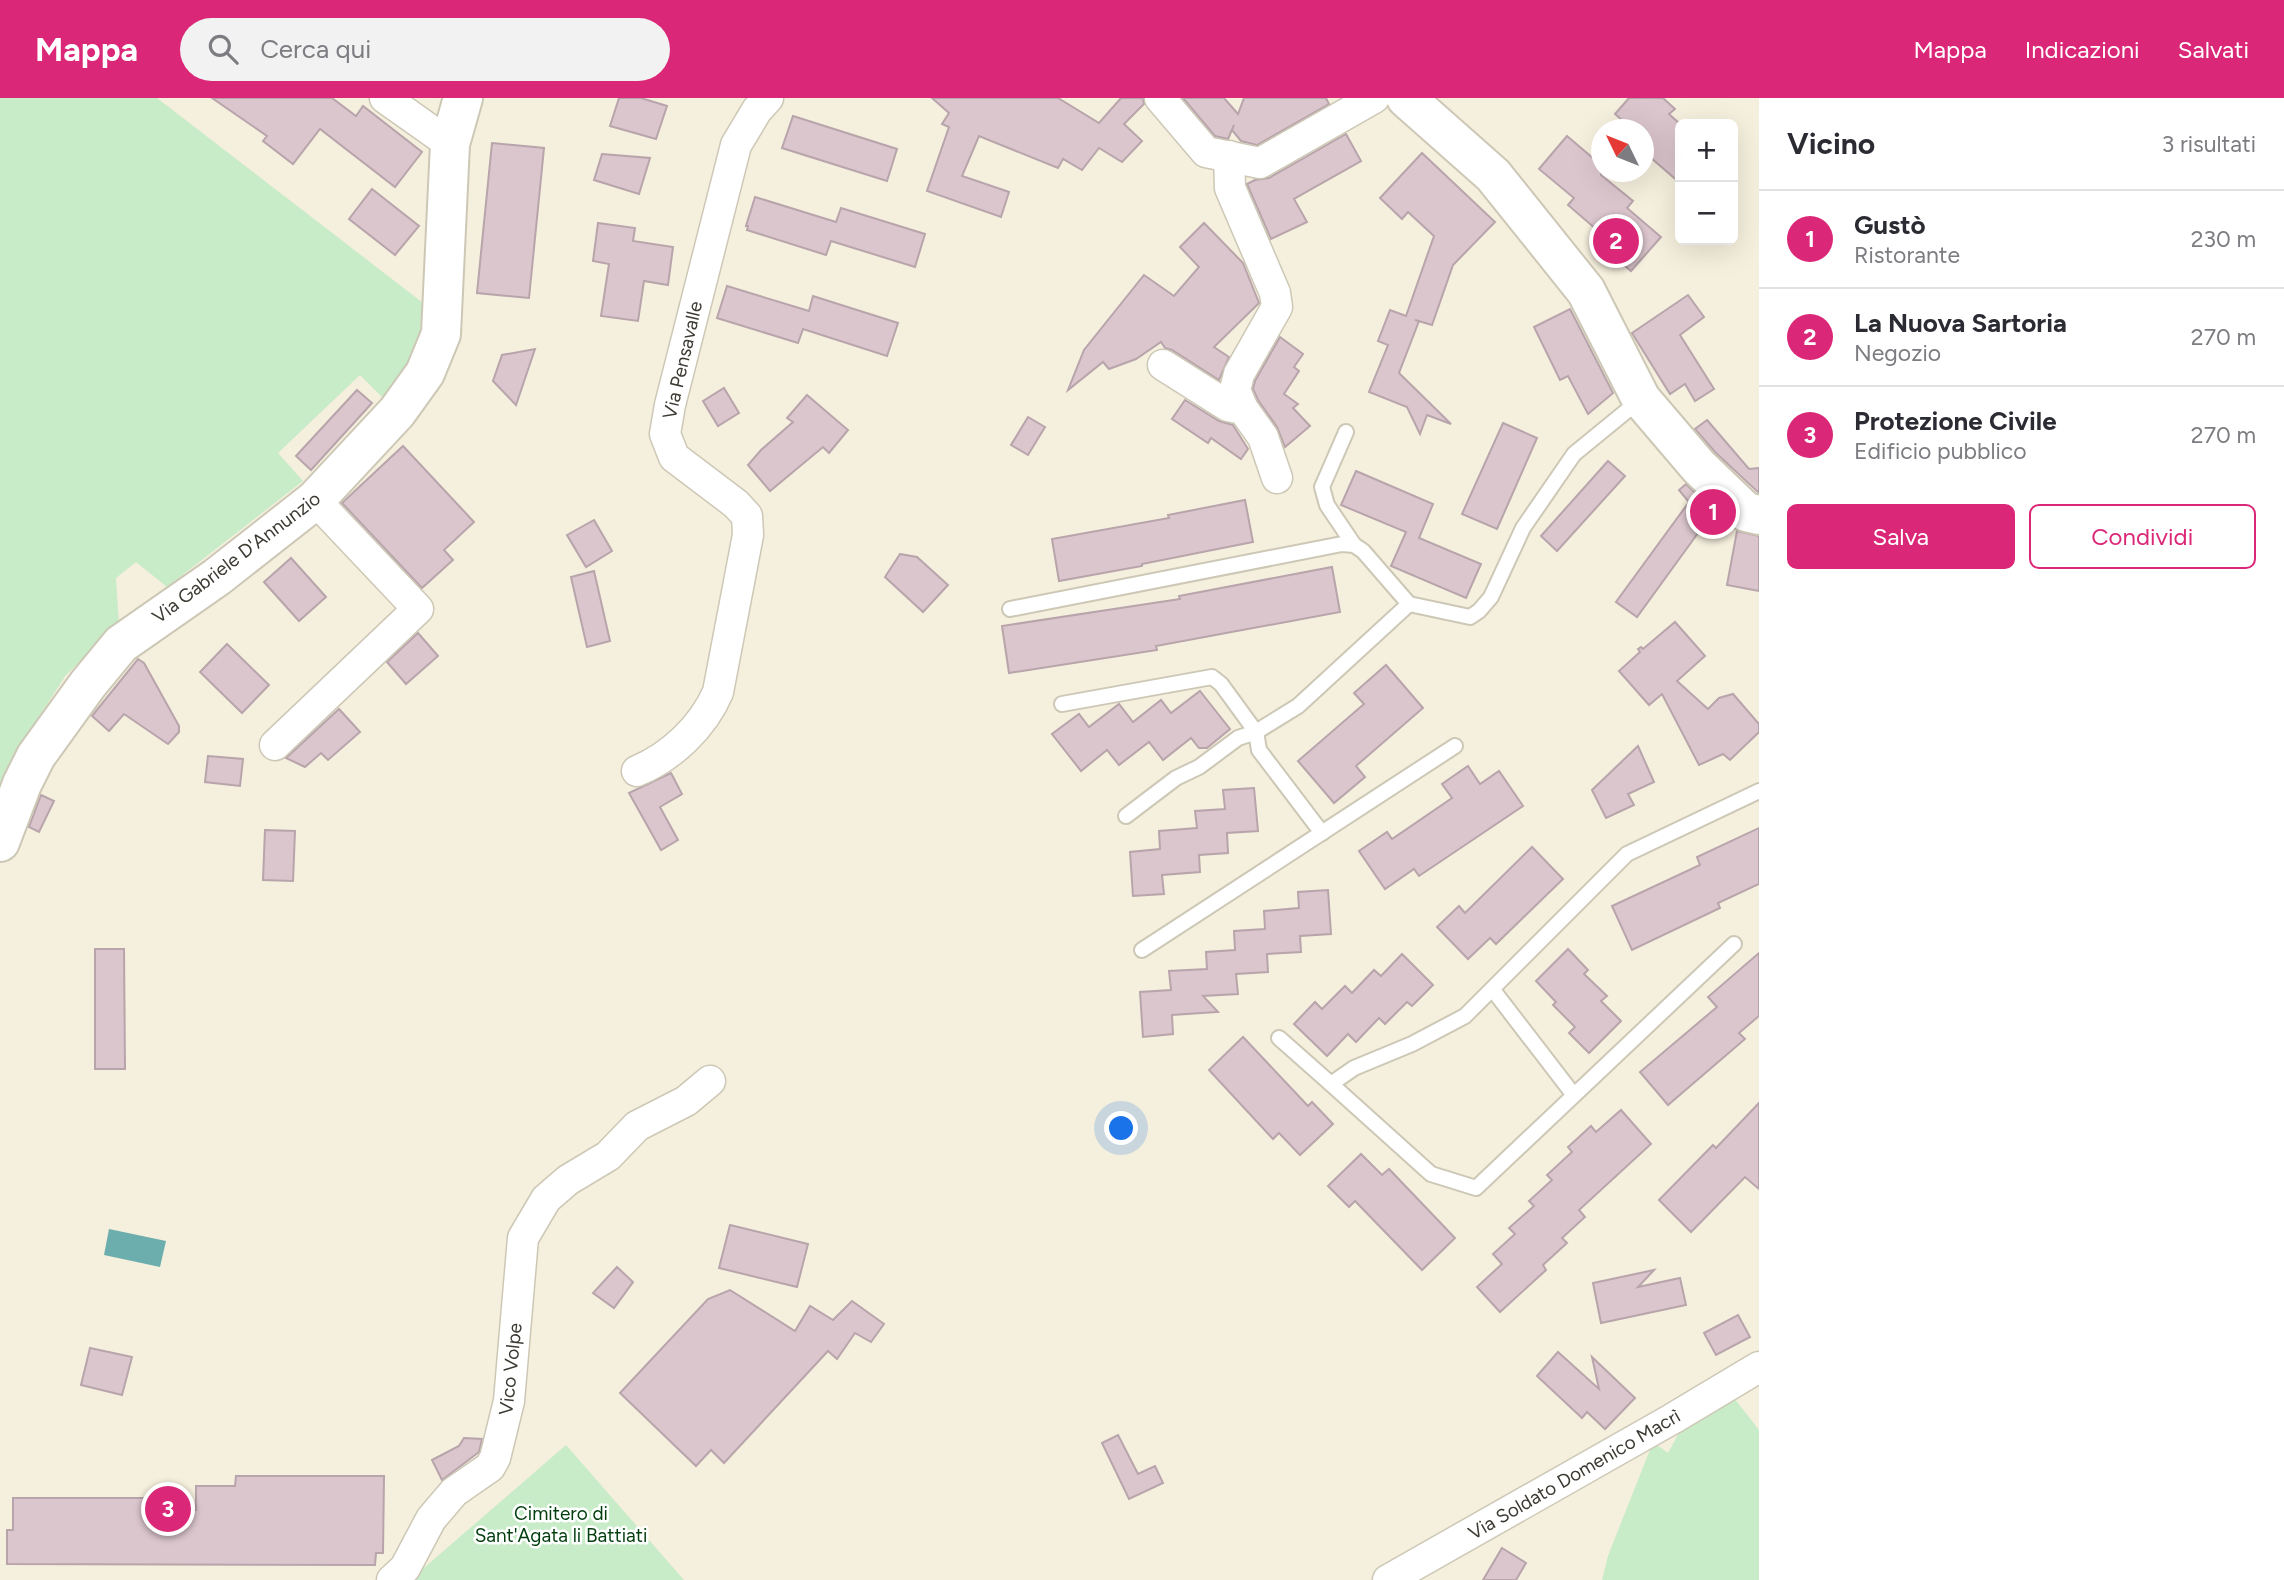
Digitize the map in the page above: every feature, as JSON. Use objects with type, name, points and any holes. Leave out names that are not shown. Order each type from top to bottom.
[{"type":"main road","name":"Via Gabriele D'Annunzio","points":[[0,842],[22,784],[36,756],[81,693],[121,644],[217,577],[315,500],[397,412],[425,373],[441,334],[450,144],[463,98]]},
{"type":"main road","points":[[1406,98],[1493,175],[1586,291],[1641,399],[1699,467],[1746,512],[1759,515]]},
{"type":"street","points":[[384,98],[450,144]]},
{"type":"street","name":"Via Pensavalle","points":[[637,771],[658,762],[699,724],[710,711],[718,692],[748,536],[747,516],[736,504],[674,457],[666,434],[670,405],[736,145],[757,110],[768,98]]},
{"type":"street","points":[[1160,98],[1206,152],[1260,163],[1374,98]]},
{"type":"street","points":[[1228,156],[1230,188],[1275,293],[1277,307],[1239,374],[1235,390],[1243,409],[1263,437],[1277,478]]},
{"type":"street","points":[[1163,365],[1228,406],[1243,409]]},
{"type":"street","points":[[275,745],[418,609],[315,500]]},
{"type":"street","name":"Vico Volpe","points":[[392,1580],[405,1568],[431,1519],[454,1492],[490,1467],[495,1458],[509,1401],[523,1238],[546,1199],[568,1180],[608,1156],[637,1126],[686,1101],[709,1081]]},
{"type":"street","name":"Via Soldato Domenico Macrì","points":[[1388,1580],[1759,1367]]},
{"type":"lane","points":[[1346,432],[1322,487],[1327,505],[1354,545],[1363,551],[1409,604],[1470,617],[1491,597],[1523,528],[1574,454],[1641,399]]},
{"type":"lane","points":[[1010,608],[1342,544],[1354,545]]},
{"type":"lane","points":[[1126,816],[1176,778],[1199,767],[1238,738],[1255,732],[1298,706],[1409,604]]},
{"type":"lane","points":[[1062,704],[1212,677],[1221,684],[1255,732],[1258,750],[1322,833]]},
{"type":"lane","points":[[1142,950],[1455,746]]},
{"type":"lane","points":[[1331,1084],[1354,1068],[1412,1044],[1465,1016],[1627,854],[1759,791]]},
{"type":"lane","points":[[1279,1038],[1431,1174],[1476,1188],[1734,944]]},
{"type":"lane","points":[[1493,990],[1573,1094]]},
{"type":"green space","points":[[0,98],[157,98],[427,306],[415,357],[394,386],[382,397],[360,375],[278,453],[303,481],[167,587],[136,562],[116,578],[119,624],[66,675],[16,752],[0,790]]},
{"type":"green space","points":[[1734,1398],[1759,1430],[1759,1580],[1602,1580],[1608,1556],[1653,1442],[1668,1453],[1681,1429]]},
{"type":"green space","name":"Cimitero di Sant'Agata li Battiati","points":[[566,1445],[684,1580],[410,1580]]},
{"type":"water","points":[[109,1229],[166,1241],[160,1267],[104,1255]]},
{"type":"building","points":[[212,98],[332,98],[356,116],[363,106],[422,152],[395,187],[320,129],[293,164],[263,141],[267,136]]},
{"type":"building","points":[[619,98],[641,98],[667,106],[656,139],[610,126]]},
{"type":"building","points":[[932,98],[1058,98],[1099,123],[1121,98],[1143,98],[1144,104],[1124,124],[1142,141],[1122,162],[1099,148],[1082,170],[1063,159],[1058,168],[979,136],[962,176],[1009,192],[1001,217],[927,191],[949,127],[942,124],[949,113]]},
{"type":"building","points":[[1183,98],[1224,98],[1238,114],[1244,98],[1326,98],[1329,104],[1257,145],[1241,141],[1232,130],[1234,125],[1228,139],[1215,136]]},
{"type":"building","points":[[1629,98],[1663,98],[1675,109],[1669,114],[1675,119],[1675,179],[1654,161],[1654,119],[1621,119],[1615,114]]},
{"type":"building","points":[[793,116],[897,149],[887,181],[782,148]]},
{"type":"building","points":[[1346,134],[1361,161],[1294,199],[1307,222],[1271,239],[1247,184],[1269,178]]},
{"type":"building","points":[[1567,136],[1591,156],[1591,182],[1610,182],[1633,201],[1627,208],[1661,237],[1631,271],[1598,243],[1604,236],[1568,205],[1574,198],[1539,169]]},
{"type":"building","points":[[492,143],[544,148],[529,298],[477,293]]},
{"type":"building","points":[[1422,153],[1495,222],[1453,265],[1432,325],[1419,321],[1399,373],[1451,424],[1427,415],[1420,434],[1407,407],[1369,392],[1388,345],[1378,341],[1390,310],[1406,316],[1434,236],[1408,212],[1402,219],[1380,198]]},
{"type":"building","points":[[602,154],[650,158],[639,194],[594,180]]},
{"type":"building","points":[[372,189],[419,226],[395,255],[349,219]]},
{"type":"building","points":[[755,197],[836,222],[841,208],[925,234],[915,267],[831,241],[826,255],[747,230]]},
{"type":"building","points":[[598,223],[635,228],[633,241],[673,247],[668,285],[644,281],[638,321],[601,316],[609,264],[593,261]]},
{"type":"building","points":[[1204,223],[1243,263],[1259,303],[1214,347],[1229,357],[1219,380],[1165,348],[1161,342],[1136,359],[1109,369],[1103,362],[1068,390],[1084,350],[1144,275],[1174,296],[1199,267],[1180,247]]},
{"type":"building","points":[[727,286],[809,311],[813,296],[898,323],[887,356],[803,329],[798,343],[717,318]]},
{"type":"building","points":[[1688,295],[1704,317],[1680,335],[1714,389],[1695,401],[1685,384],[1670,394],[1632,333]]},
{"type":"building","points":[[1570,309],[1613,393],[1588,414],[1568,376],[1560,380],[1534,327]]},
{"type":"building","points":[[1280,337],[1303,354],[1294,367],[1299,371],[1284,394],[1298,404],[1293,408],[1310,426],[1285,447],[1277,427],[1253,389]]},
{"type":"building","points":[[535,349],[516,405],[493,381],[502,355]]},
{"type":"building","points":[[724,388],[739,413],[718,426],[703,401]]},
{"type":"building","points":[[357,390],[372,403],[311,470],[296,456]]},
{"type":"building","points":[[807,395],[848,430],[829,453],[823,447],[770,491],[748,465],[793,422],[787,418]]},
{"type":"building","points":[[1185,400],[1219,421],[1233,425],[1248,449],[1241,459],[1211,438],[1208,443],[1172,419]]},
{"type":"building","points":[[1028,417],[1045,427],[1028,455],[1011,445]]},
{"type":"building","points":[[1707,420],[1749,469],[1759,468],[1759,493],[1715,452],[1695,429]]},
{"type":"building","points":[[1503,423],[1537,438],[1497,529],[1462,514]]},
{"type":"building","points":[[403,446],[474,522],[444,550],[453,560],[422,588],[342,503]]},
{"type":"building","points":[[1608,461],[1625,476],[1557,551],[1541,536]]},
{"type":"building","points":[[1356,471],[1433,504],[1419,538],[1481,564],[1466,598],[1391,566],[1406,532],[1341,505]]},
{"type":"building","points":[[1686,484],[1723,520],[1712,529],[1706,522],[1637,617],[1616,602],[1689,502],[1679,490]]},
{"type":"building","points":[[1245,500],[1253,542],[1059,581],[1052,539],[1169,518],[1168,515]]},
{"type":"building","points":[[594,520],[612,551],[586,567],[567,535]]},
{"type":"building","points":[[1737,531],[1759,536],[1759,591],[1727,585]]},
{"type":"building","points":[[900,554],[917,557],[948,585],[923,612],[885,577]]},
{"type":"building","points":[[291,558],[326,597],[299,621],[264,582]]},
{"type":"building","points":[[1332,567],[1340,612],[1156,646],[1157,650],[1009,673],[1002,626],[1180,599],[1179,596]]},
{"type":"building","points":[[594,571],[610,641],[587,647],[571,577]]},
{"type":"building","points":[[1675,622],[1705,656],[1677,681],[1708,709],[1719,698],[1733,694],[1759,724],[1759,732],[1730,760],[1723,754],[1699,765],[1662,694],[1649,705],[1619,671],[1640,652],[1638,649],[1643,649]]},
{"type":"building","points":[[418,633],[438,656],[406,684],[387,662]]},
{"type":"building","points":[[227,644],[269,685],[242,713],[200,672]]},
{"type":"building","points":[[138,659],[144,663],[179,726],[179,732],[168,744],[124,714],[109,731],[92,716]]},
{"type":"building","points":[[1386,665],[1423,708],[1356,766],[1365,777],[1334,803],[1298,761],[1364,704],[1354,693]]},
{"type":"building","points":[[1200,691],[1230,729],[1207,748],[1199,748],[1191,738],[1163,760],[1149,742],[1119,765],[1107,750],[1081,771],[1052,734],[1079,714],[1089,727],[1119,704],[1133,722],[1161,700],[1171,713]]},
{"type":"building","points":[[339,709],[360,732],[328,760],[321,753],[305,767],[286,758]]},
{"type":"building","points":[[1638,746],[1654,782],[1628,794],[1634,805],[1606,818],[1592,790]]},
{"type":"building","points":[[208,756],[243,759],[240,786],[205,782]]},
{"type":"building","points":[[1468,766],[1480,784],[1499,771],[1523,806],[1419,876],[1414,869],[1385,889],[1359,851],[1387,832],[1392,839],[1452,798],[1442,784]]},
{"type":"building","points":[[671,773],[682,794],[660,807],[678,840],[661,850],[629,793]]},
{"type":"building","points":[[1254,788],[1258,831],[1227,833],[1228,853],[1199,855],[1200,872],[1162,875],[1164,894],[1133,896],[1130,852],[1160,849],[1159,831],[1197,828],[1195,811],[1225,809],[1223,790]]},
{"type":"building","points":[[41,795],[54,801],[39,832],[29,827]]},
{"type":"building","points":[[1759,828],[1759,884],[1718,903],[1720,908],[1632,950],[1612,906],[1700,865],[1697,857]]},
{"type":"building","points":[[265,830],[295,831],[293,881],[263,880]]},
{"type":"building","points":[[1532,847],[1563,879],[1496,944],[1490,938],[1468,959],[1437,927],[1459,906],[1465,913]]},
{"type":"building","points":[[1328,890],[1331,934],[1300,936],[1301,952],[1267,954],[1268,972],[1236,974],[1238,994],[1203,996],[1218,1012],[1172,1015],[1173,1034],[1143,1037],[1140,992],[1171,990],[1169,971],[1207,969],[1206,952],[1235,950],[1234,931],[1265,929],[1264,911],[1299,908],[1298,892]]},
{"type":"building","points":[[95,949],[124,949],[125,1069],[95,1069]]},
{"type":"building","points":[[1568,949],[1588,970],[1584,974],[1607,996],[1601,1001],[1621,1021],[1589,1053],[1569,1033],[1575,1027],[1553,1005],[1556,1002],[1536,981]]},
{"type":"building","points":[[1759,953],[1759,1016],[1739,1033],[1745,1039],[1668,1105],[1640,1072],[1717,1007],[1708,997]]},
{"type":"building","points":[[1402,954],[1433,985],[1412,1006],[1407,1002],[1385,1024],[1379,1018],[1356,1042],[1348,1034],[1327,1056],[1294,1024],[1315,1002],[1322,1009],[1345,986],[1352,993],[1374,970],[1381,976]]},
{"type":"building","points":[[1243,1037],[1308,1106],[1312,1102],[1333,1124],[1300,1155],[1279,1133],[1273,1139],[1209,1070]]},
{"type":"building","points":[[1759,1103],[1759,1189],[1745,1177],[1691,1232],[1659,1200],[1713,1145],[1716,1148]]},
{"type":"building","points":[[1621,1110],[1651,1144],[1579,1210],[1585,1217],[1562,1238],[1567,1243],[1543,1265],[1546,1270],[1500,1312],[1477,1287],[1502,1264],[1493,1254],[1515,1234],[1509,1228],[1534,1206],[1529,1201],[1552,1180],[1547,1175],[1572,1152],[1568,1147],[1591,1126],[1596,1132]]},
{"type":"building","points":[[1361,1154],[1382,1175],[1389,1169],[1455,1238],[1422,1270],[1355,1201],[1349,1207],[1328,1186]]},
{"type":"building","points":[[730,1225],[808,1244],[797,1287],[719,1268]]},
{"type":"building","points":[[617,1267],[633,1282],[614,1308],[593,1293]]},
{"type":"building","points":[[1654,1270],[1638,1287],[1680,1278],[1686,1305],[1601,1323],[1593,1283]]},
{"type":"building","points":[[730,1290],[795,1331],[810,1306],[833,1320],[852,1301],[884,1324],[871,1342],[855,1333],[837,1359],[828,1351],[724,1463],[711,1450],[696,1466],[620,1393],[708,1299]]},
{"type":"building","points":[[1738,1315],[1750,1337],[1716,1355],[1704,1333]]},
{"type":"building","points":[[90,1348],[132,1357],[122,1395],[81,1385]]},
{"type":"building","points":[[1558,1352],[1599,1389],[1592,1357],[1635,1398],[1605,1429],[1587,1412],[1582,1418],[1537,1376]]},
{"type":"building","points":[[1118,1435],[1138,1474],[1155,1466],[1163,1483],[1129,1499],[1102,1443]]},
{"type":"building","points":[[464,1438],[482,1439],[479,1452],[442,1480],[432,1460],[459,1446]]},
{"type":"building","points":[[236,1476],[384,1476],[383,1553],[376,1553],[375,1565],[7,1564],[7,1530],[13,1530],[13,1498],[146,1498],[146,1511],[196,1510],[196,1486],[235,1486]]},
{"type":"building","points":[[1502,1548],[1526,1563],[1516,1580],[1483,1580]]},
{"type":"place","name":"La Nuova Sartoria","points":[[1616,241]]},
{"type":"place","name":"Gustò","points":[[1713,512]]},
{"type":"place","name":"Protezione Civile","points":[[168,1509]]}]
